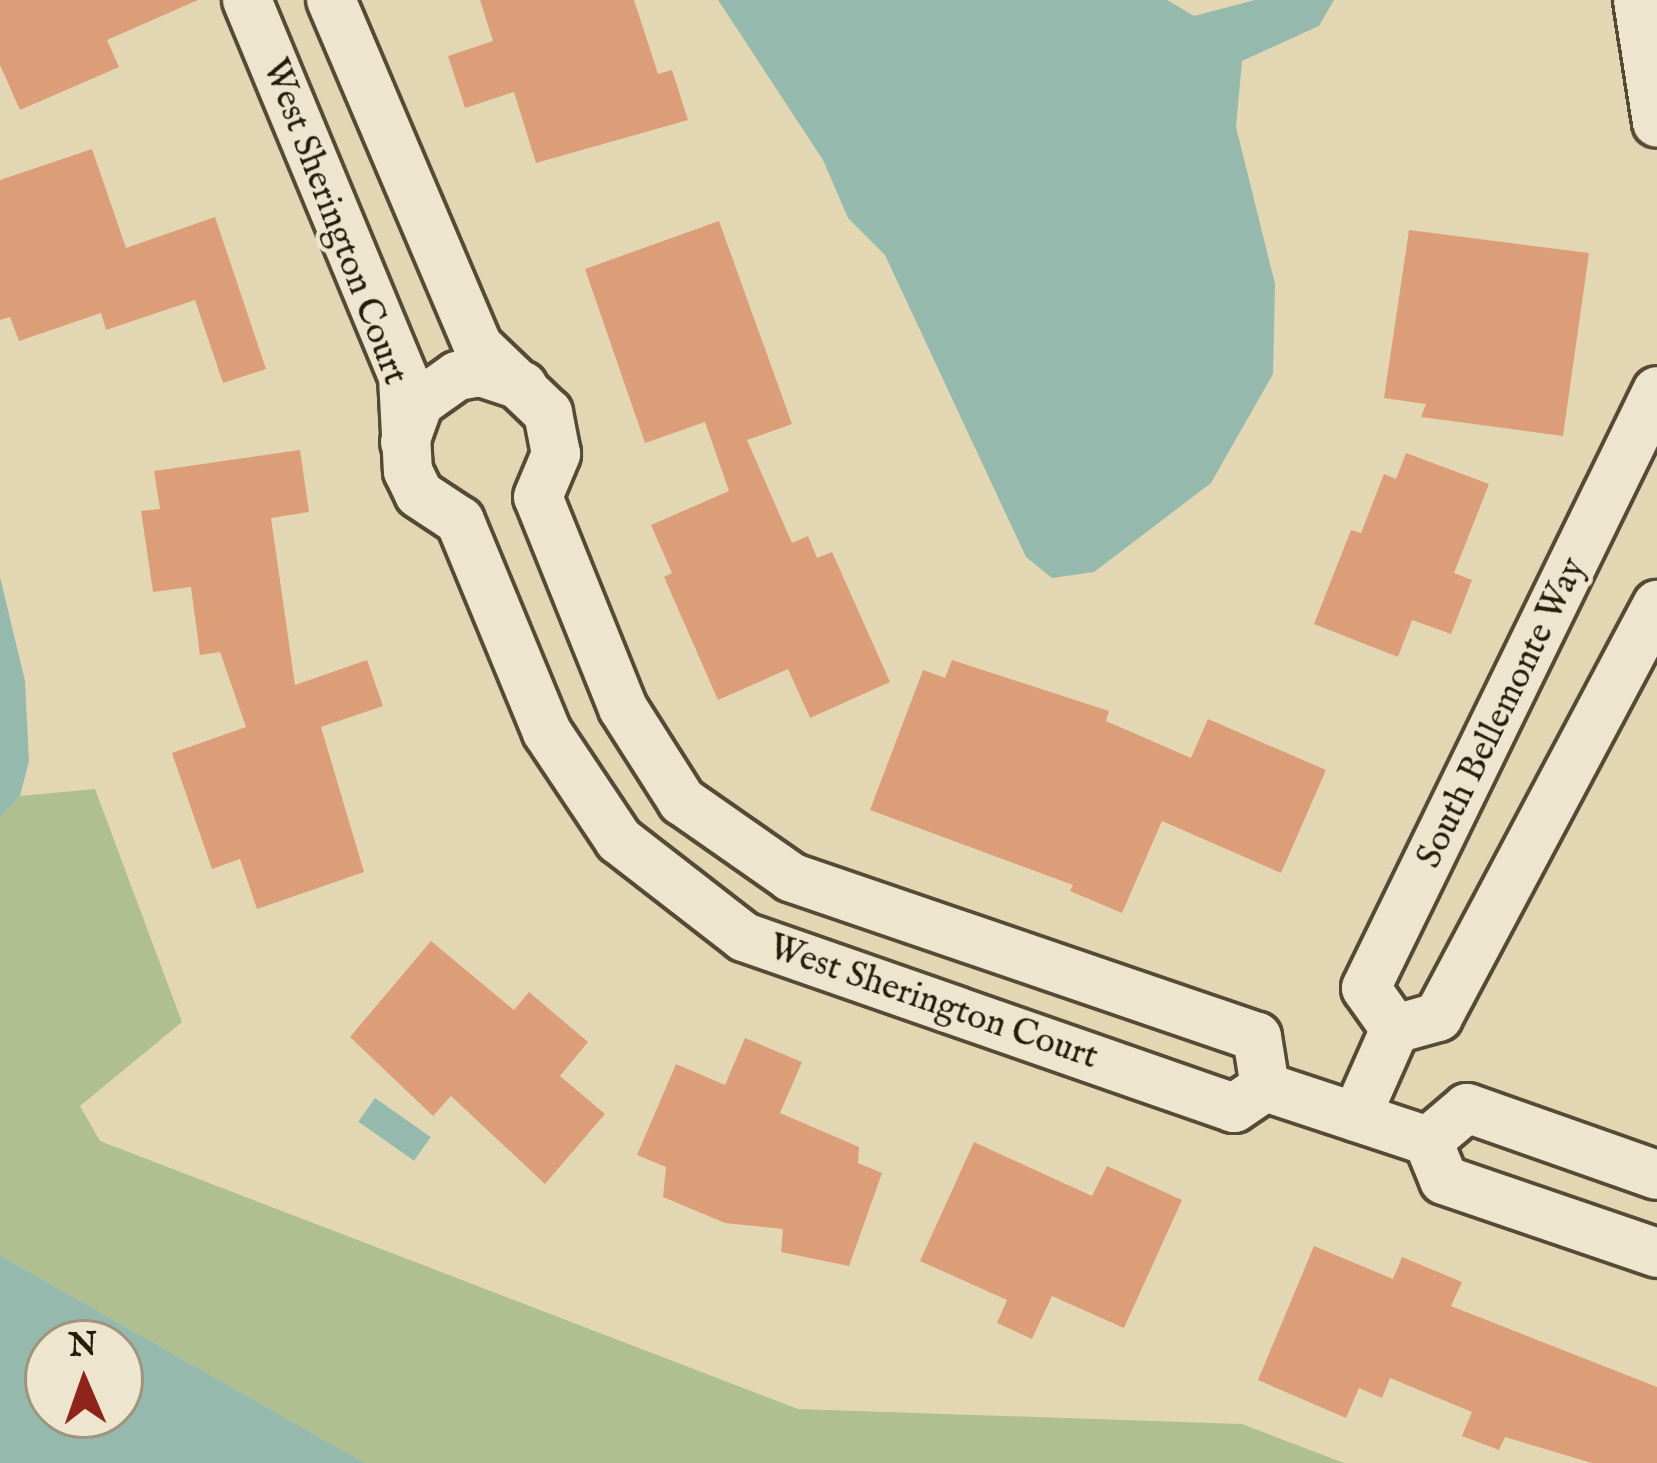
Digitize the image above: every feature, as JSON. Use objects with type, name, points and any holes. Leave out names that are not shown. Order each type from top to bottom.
[{"type":"street","name":"West Sherington Court","points":[[247,0],[403,377],[404,447],[419,494],[460,521],[547,733],[620,840],[744,937],[1234,1108],[1265,1088],[1257,1036],[791,877],[682,801],[622,708],[538,497]]},
{"type":"street","points":[[331,0],[478,346],[525,386],[554,429],[556,454],[538,497],[502,521],[460,521]]},
{"type":"street","points":[[1638,0],[1657,123]]},
{"type":"street","name":"West Sherington Court","points":[[404,447],[419,403],[457,376],[480,372],[525,386]]},
{"type":"street","name":"South Bellemonte Way","points":[[1395,1029],[1366,988],[1657,391]]},
{"type":"street","points":[[1355,1117],[1395,1029],[1438,1017],[1657,605]]},
{"type":"street","points":[[1265,1088],[1428,1141],[1444,1180],[1657,1253]]},
{"type":"street","points":[[1428,1141],[1468,1108],[1657,1175]]},
{"type":"green space","points":[[95,789],[182,1022],[80,1106],[100,1141],[798,1409],[1242,1424],[1344,1463],[365,1463],[144,1337],[144,1319],[112,1319],[0,1255],[0,818],[20,796]]},
{"type":"water","points":[[718,0],[1167,0],[1194,16],[1255,0],[1334,0],[1319,26],[1242,61],[1236,127],[1275,284],[1273,374],[1211,483],[1094,572],[1052,578],[1026,557],[885,255],[848,218],[823,160]]},
{"type":"water","points":[[0,577],[25,681],[29,761],[20,796],[0,818]]},
{"type":"water","points":[[375,1098],[431,1137],[414,1161],[358,1122]]},
{"type":"water","points":[[0,1255],[112,1319],[24,1319],[24,1439],[144,1439],[144,1337],[365,1463],[0,1463]]},
{"type":"building","points":[[0,0],[198,0],[107,40],[119,67],[20,110],[0,65]]},
{"type":"building","points":[[480,0],[634,0],[658,74],[672,70],[688,120],[536,163],[514,92],[465,108],[448,56],[493,41]]},
{"type":"building","points":[[92,149],[126,248],[215,217],[266,369],[223,383],[195,300],[106,330],[101,313],[19,341],[10,317],[0,320],[0,180]]},
{"type":"building","points":[[719,221],[792,424],[747,440],[792,543],[808,536],[817,558],[832,552],[890,682],[810,718],[788,669],[718,700],[664,577],[672,573],[651,525],[729,491],[705,422],[645,443],[585,269]]},
{"type":"building","points":[[1409,230],[1589,253],[1563,436],[1421,417],[1426,404],[1384,398]]},
{"type":"building","points":[[300,450],[309,512],[271,518],[295,685],[367,660],[383,706],[321,727],[364,872],[257,909],[240,859],[212,869],[172,753],[246,727],[220,652],[200,655],[191,587],[153,592],[141,511],[160,509],[154,471]]},
{"type":"building","points":[[1406,453],[1489,484],[1454,573],[1472,580],[1451,634],[1412,620],[1398,657],[1314,624],[1351,530],[1361,533],[1384,474],[1396,479]]},
{"type":"building","points":[[952,660],[1109,711],[1106,721],[1191,758],[1208,719],[1326,770],[1281,873],[1162,821],[1122,913],[1070,891],[1073,885],[870,810],[923,670],[945,678]]},
{"type":"building","points":[[431,941],[514,1010],[529,992],[588,1042],[560,1076],[605,1114],[545,1184],[451,1096],[433,1116],[350,1037]]},
{"type":"building","points":[[745,1038],[802,1062],[780,1113],[859,1147],[858,1163],[882,1173],[849,1266],[781,1252],[783,1229],[725,1223],[663,1197],[666,1167],[637,1155],[676,1064],[725,1085]]},
{"type":"building","points":[[974,1142],[1092,1196],[1107,1166],[1182,1200],[1124,1328],[1052,1296],[1032,1339],[997,1323],[1007,1300],[920,1261]]},
{"type":"building","points":[[1314,1246],[1393,1279],[1402,1257],[1462,1282],[1451,1306],[1657,1387],[1657,1463],[1592,1463],[1505,1437],[1499,1450],[1462,1436],[1472,1412],[1390,1378],[1382,1398],[1359,1388],[1346,1418],[1258,1380]]}]
